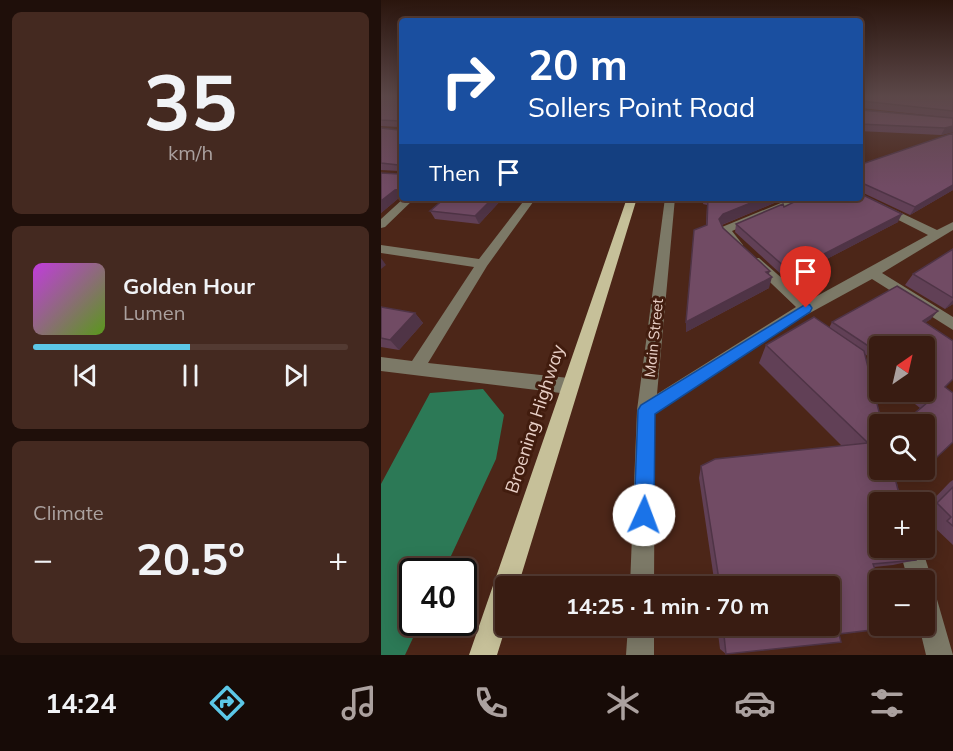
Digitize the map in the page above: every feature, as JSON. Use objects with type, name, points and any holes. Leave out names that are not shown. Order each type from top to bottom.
[{"type":"main road","name":"Broening Highway","points":[[483,655],[630,201]]},
{"type":"street","points":[[863,198],[936,234]]},
{"type":"street","points":[[381,225],[407,201]]},
{"type":"street","points":[[416,369],[482,264],[529,201]]},
{"type":"street","name":"Main Street","points":[[642,576],[647,410],[670,201]]},
{"type":"street","points":[[795,201],[726,229],[727,235],[799,312],[810,328]]},
{"type":"street","points":[[647,410],[799,312],[872,273],[953,225]]},
{"type":"street","points":[[381,249],[482,264]]},
{"type":"street","points":[[872,273],[953,324]]},
{"type":"street","points":[[381,364],[569,386]]},
{"type":"street","points":[[640,655],[641,636]]},
{"type":"street","points":[[935,636],[940,655]]},
{"type":"green space","points":[[483,389],[504,415],[496,459],[450,558],[399,558],[399,636],[414,636],[405,655],[381,655],[381,484],[430,393]]},
{"type":"building","points":[[893,126],[953,126],[945,128]]},
{"type":"building","points":[[381,128],[398,130],[399,128],[399,174],[398,165],[381,163]]},
{"type":"building","points":[[953,133],[953,185],[915,207],[863,183],[863,164]]},
{"type":"building","points":[[381,173],[399,174],[399,189],[381,201]]},
{"type":"building","points":[[863,195],[902,214],[824,254],[786,268],[736,224],[783,204],[784,207],[796,201],[863,201]]},
{"type":"building","points":[[442,201],[490,201],[475,216],[430,211]]},
{"type":"building","points":[[708,201],[756,201],[723,214],[719,219],[723,228],[770,271],[766,272],[772,277],[686,322],[694,230],[707,225]]},
{"type":"building","points":[[953,249],[953,298],[913,274]]},
{"type":"building","points":[[897,286],[938,311],[923,321],[953,341],[953,379],[945,387],[953,393],[953,442],[937,457],[935,455],[935,414],[914,414],[928,402],[935,402],[935,336],[869,336],[869,346],[832,322]]},
{"type":"building","points":[[381,307],[415,313],[390,340],[381,338]]},
{"type":"building","points":[[814,317],[864,351],[869,371],[869,402],[877,402],[880,414],[869,414],[869,480],[896,480],[898,492],[869,492],[869,558],[916,558],[916,560],[873,564],[875,570],[869,570],[869,630],[840,634],[840,576],[718,576],[701,466],[715,459],[868,443],[766,345]]},
{"type":"building","points":[[953,487],[953,526],[947,521],[951,517],[937,503]]},
{"type":"building","points":[[724,636],[840,636],[841,642],[726,654]]},
{"type":"route","points":[[644,515],[647,410],[806,308]]}]
